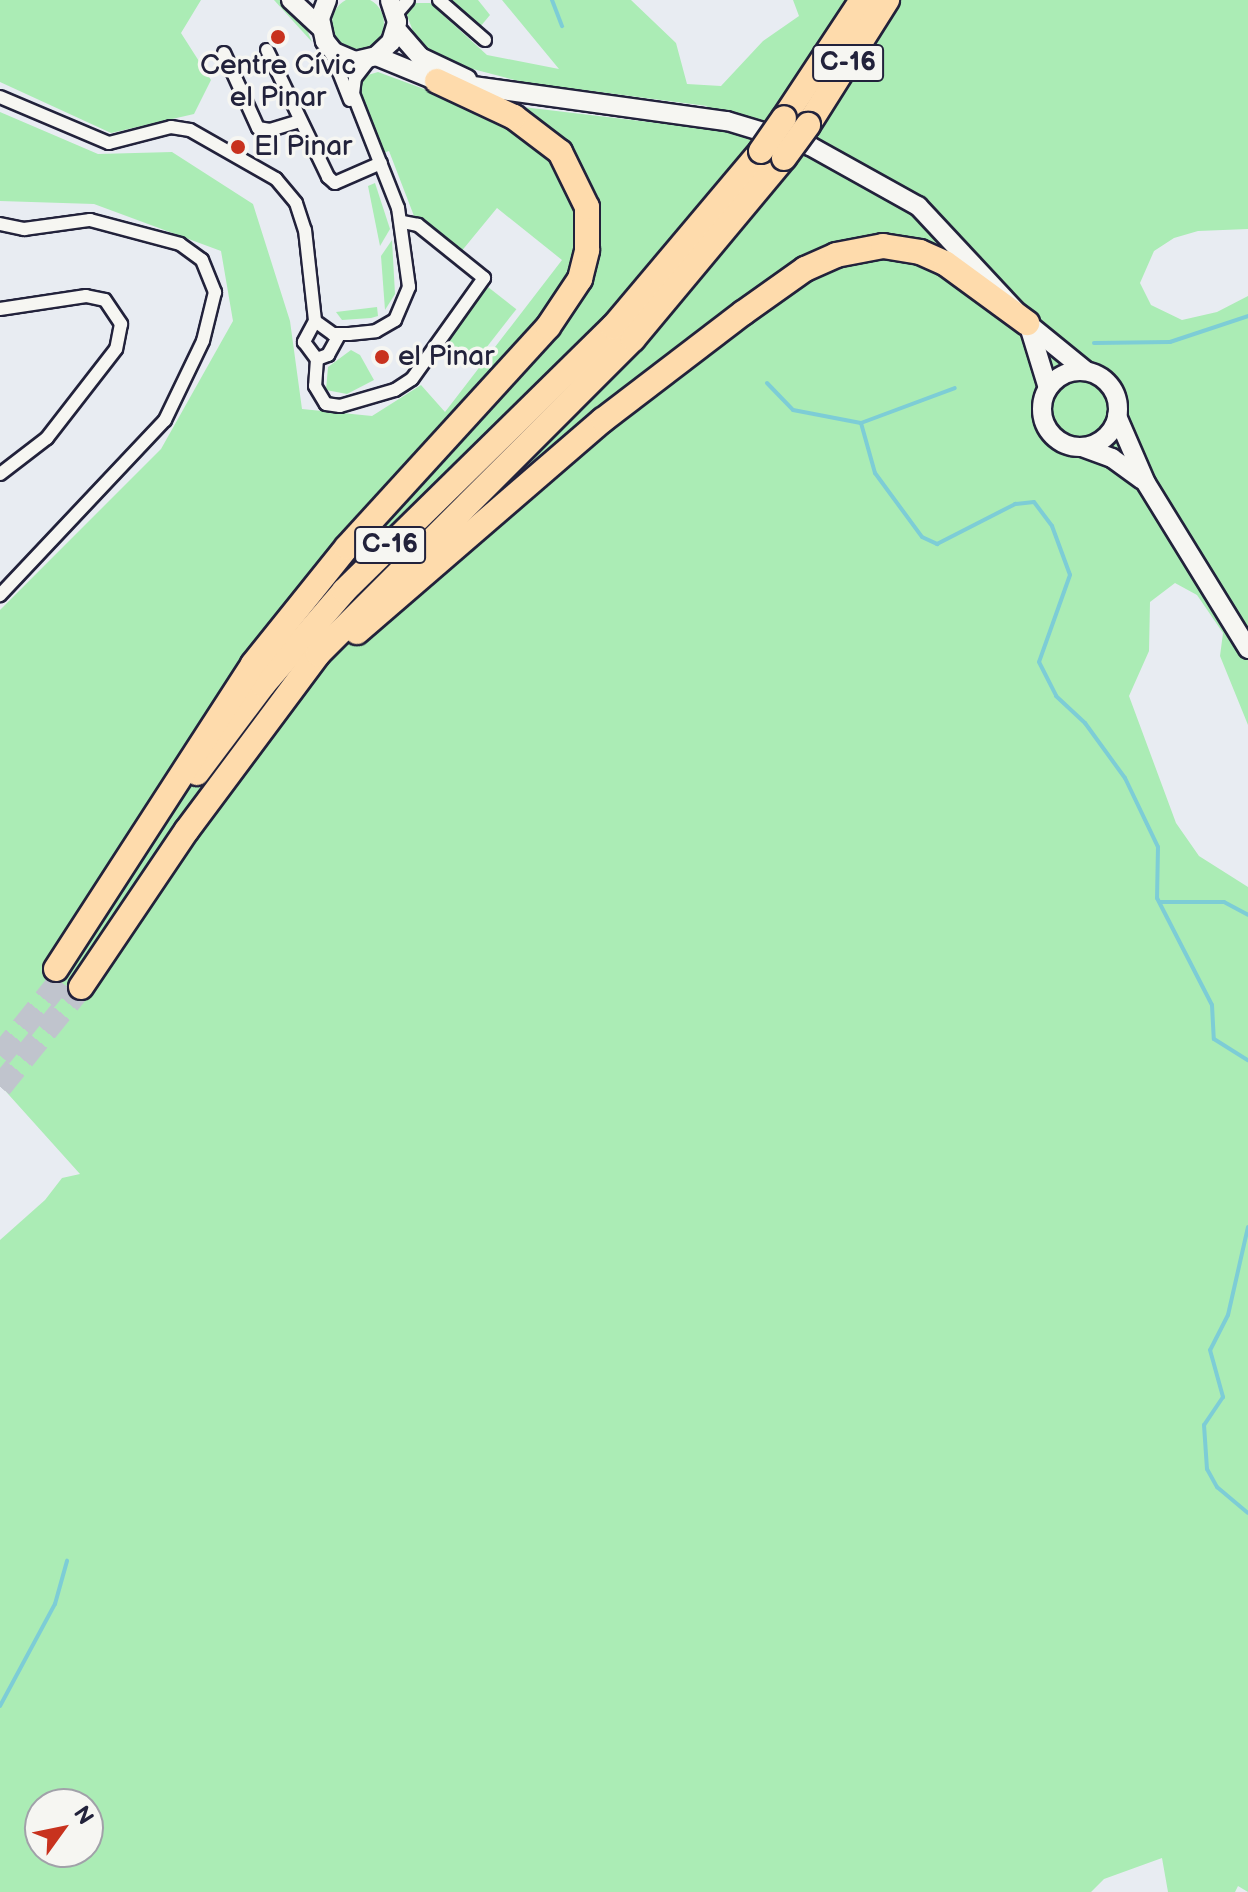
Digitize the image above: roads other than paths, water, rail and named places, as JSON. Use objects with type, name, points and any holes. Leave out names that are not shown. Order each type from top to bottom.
[{"type":"highway","name":"C-16","points":[[67,977],[187,830],[300,680],[384,583],[657,313],[772,154],[784,118],[862,0]]},
{"type":"highway","name":"C-16","points":[[67,977],[213,751],[300,640],[372,562],[621,319],[772,154],[808,125],[887,0]]},
{"type":"highway","points":[[67,977],[253,664],[347,547],[553,320],[580,279],[587,250],[587,207],[560,152],[514,117],[437,81]]},
{"type":"highway","points":[[300,680],[603,420],[805,269],[836,255],[883,246],[920,252],[945,263],[1027,323]]},
{"type":"main road","points":[[291,0],[320,27],[329,47],[348,59],[373,58],[437,81],[727,121],[810,146],[917,205],[1027,323],[1112,389],[1117,416],[1146,483],[1248,649]]},
{"type":"main road","points":[[320,27],[327,0]]},
{"type":"main road","points":[[373,58],[397,11]]},
{"type":"main road","points":[[397,11],[420,57],[484,86]]},
{"type":"main road","points":[[1027,323],[1048,388],[1042,410],[1048,430],[1060,442],[1112,458],[1146,483]]},
{"type":"main road","points":[[1048,388],[1065,373],[1086,371]]},
{"type":"main road","points":[[1082,447],[1107,436],[1117,416]]},
{"type":"street","points":[[439,0],[485,40]]},
{"type":"street","points":[[315,321],[339,335],[383,328],[404,308],[409,287],[402,222],[381,163],[329,47]]},
{"type":"street","points":[[267,50],[300,121],[335,183],[381,163]]},
{"type":"street","points":[[224,53],[258,128],[270,130],[300,121]]},
{"type":"street","points":[[362,121],[353,85],[373,58]]},
{"type":"street","points":[[0,97],[109,143],[171,127],[190,130],[276,179],[296,203],[305,230],[315,321],[304,342],[317,359],[315,386],[326,404],[340,406],[395,390],[412,379],[484,278],[418,225],[402,222]]},
{"type":"street","points":[[0,224],[24,229],[90,220],[180,244],[202,260],[215,292],[203,341],[165,420],[0,595]]},
{"type":"street","points":[[0,309],[86,296],[105,300],[121,324],[116,349],[47,438],[0,474]]},
{"type":"street","points":[[317,359],[328,355],[339,335]]},
{"type":"waterway","points":[[552,0],[562,26]]},
{"type":"waterway","points":[[1094,343],[1170,342],[1248,316]]},
{"type":"waterway","points":[[767,383],[793,410],[861,423],[875,473],[922,537],[937,544],[1015,504],[1034,502],[1052,526],[1070,575],[1039,662],[1056,696],[1085,723],[1125,778],[1158,847],[1157,898],[1212,1005],[1214,1039],[1248,1060]]},
{"type":"waterway","points":[[861,423],[955,388]]},
{"type":"waterway","points":[[1160,902],[1224,902],[1248,915]]},
{"type":"waterway","points":[[1248,1227],[1228,1315],[1210,1350],[1223,1397],[1204,1425],[1207,1469],[1217,1487],[1248,1513]]},
{"type":"waterway","points":[[0,1706],[55,1604],[67,1561]]},
{"type":"tunnel","points":[[0,1056],[64,976]]},
{"type":"tunnel","points":[[0,1087],[81,987]]},
{"type":"place","name":"Centre Cívic el Pinar","points":[[278,37]]},
{"type":"place","name":"El Pinar","points":[[238,147]]},
{"type":"place","name":"el Pinar","points":[[382,357]]}]
